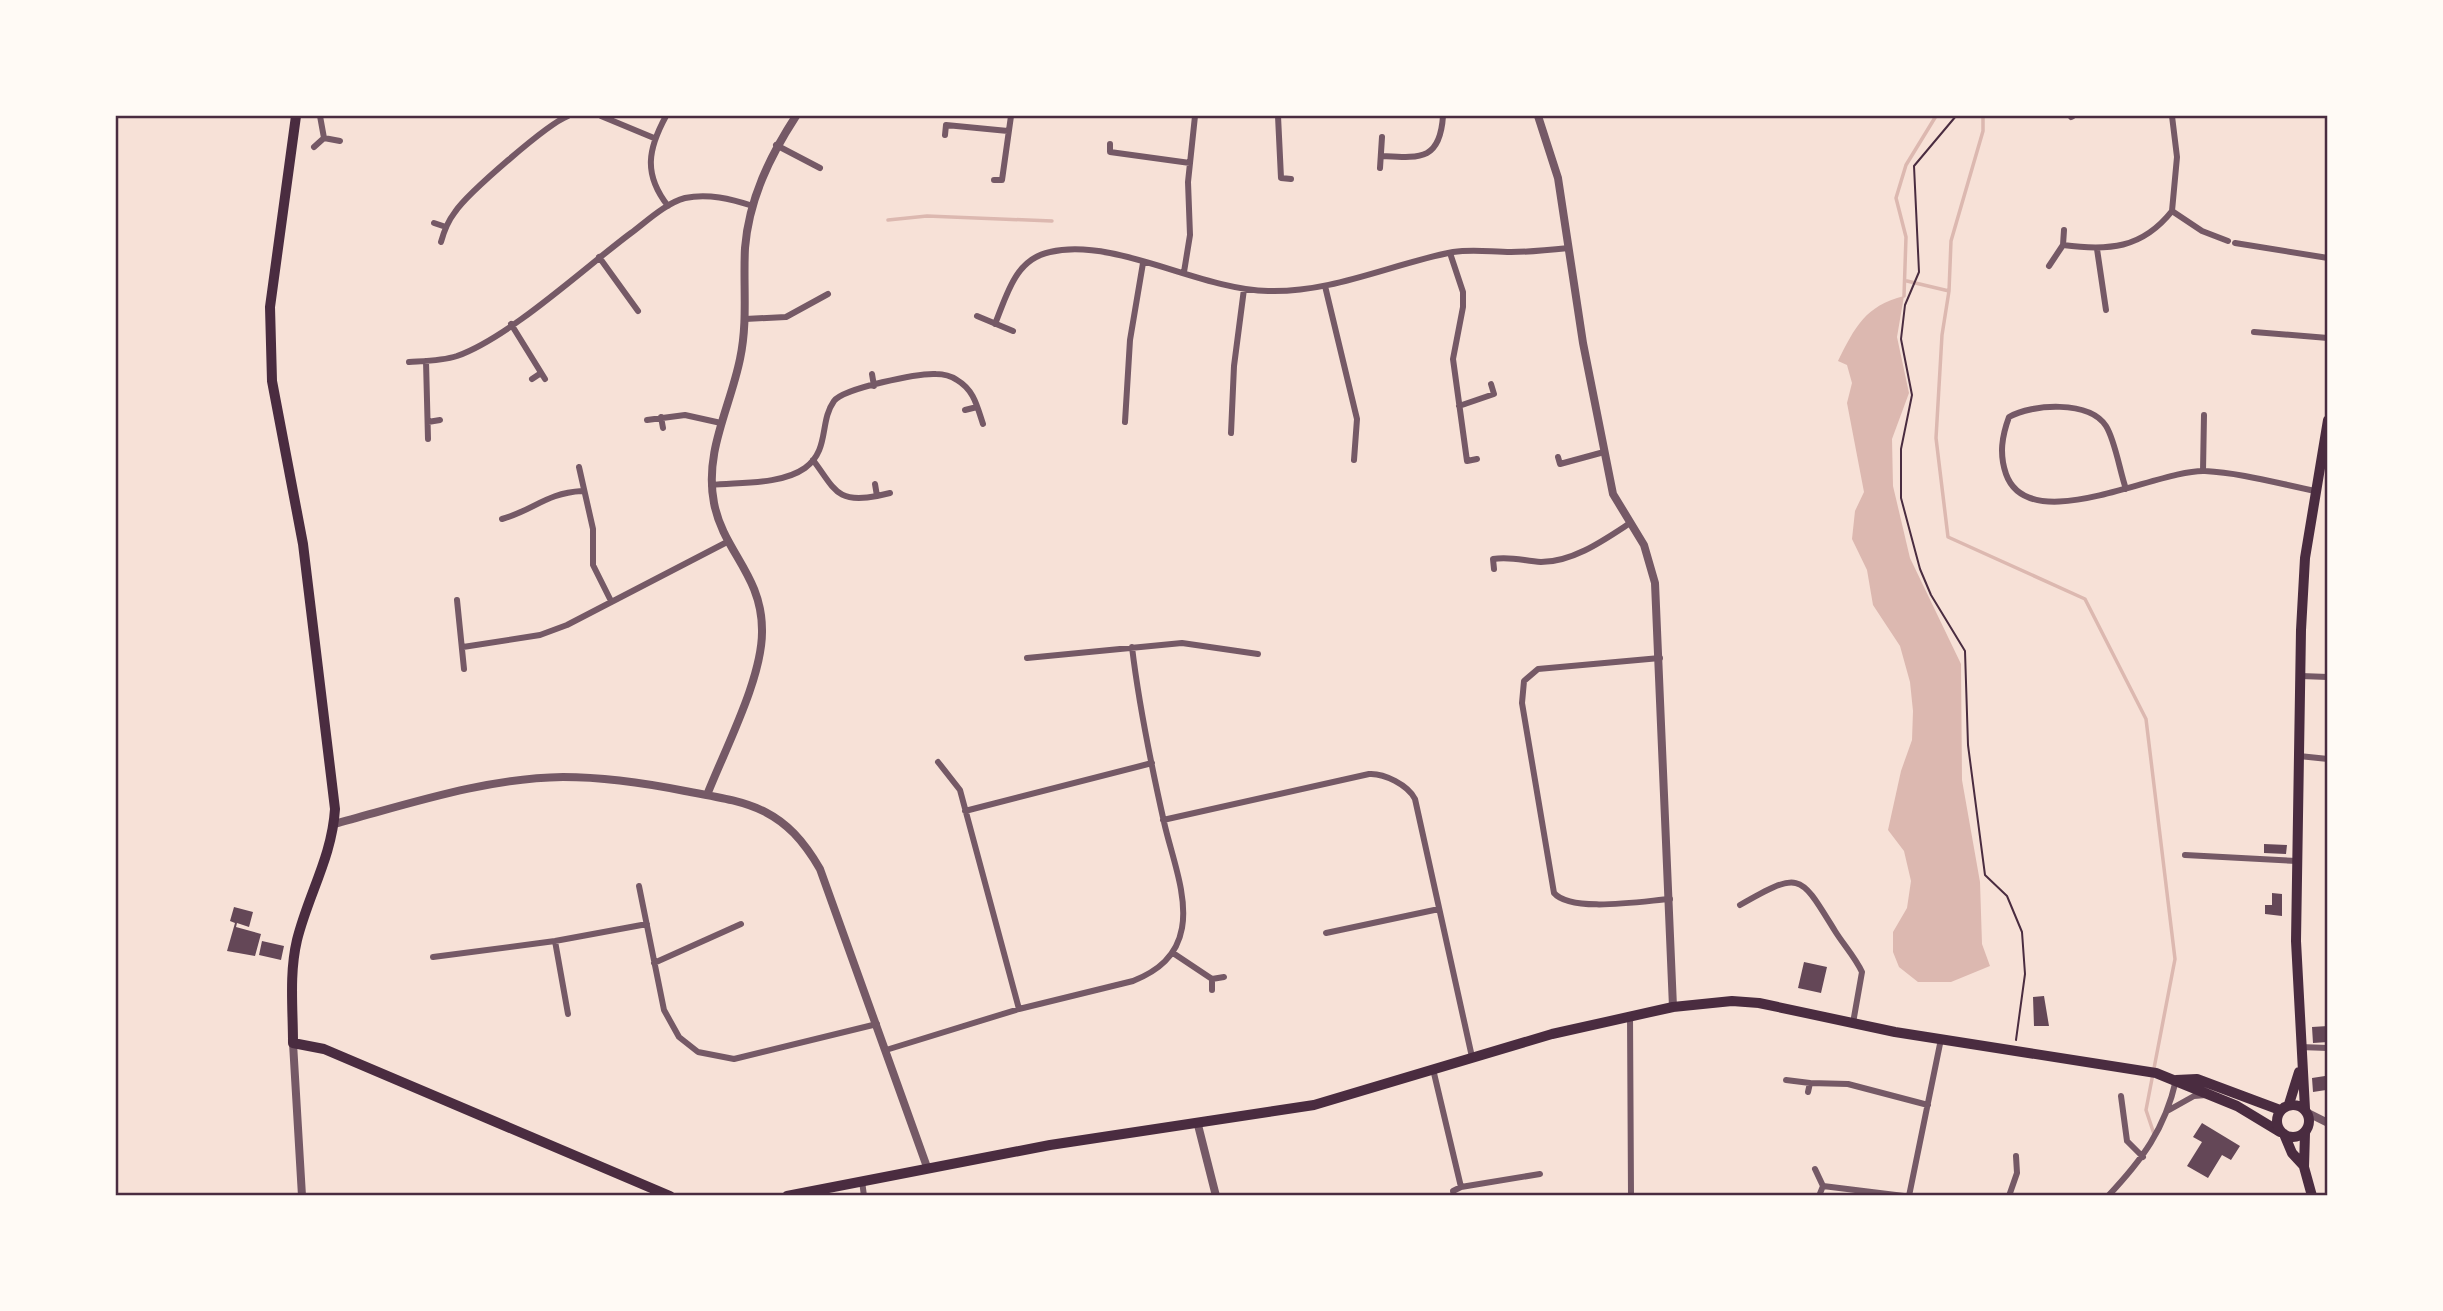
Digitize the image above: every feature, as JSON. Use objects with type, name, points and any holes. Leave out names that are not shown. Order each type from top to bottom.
[{"type":"main road","points":[[296,116],[270,307],[272,381],[303,544],[334,782],[334,824],[321,876],[297,941],[292,976],[293,1043],[330,1051],[670,1195]]},
{"type":"main road","points":[[2312,1195],[2304,1167],[2305,1133],[2309,1123],[2300,1047],[2296,941],[2299,756],[2305,558],[2325,451],[2328,420]]},
{"type":"main road","points":[[787,1195],[927,1167],[1314,1105],[1552,1034],[1673,1007],[1732,1001],[1759,1003],[1941,1039],[2156,1073],[2209,1094],[2282,1133],[2295,1137],[2305,1133]]},
{"type":"main road","points":[[2301,1061],[2277,1123],[2292,1153],[2304,1167]]},
{"type":"main road","points":[[2176,1080],[2197,1079],[2306,1111]]},
{"type":"street","points":[[320,116],[324,138]]},
{"type":"street","points":[[441,242],[446,227],[461,203],[528,144],[558,120],[568,116]]},
{"type":"street","points":[[601,116],[654,138]]},
{"type":"street","points":[[666,116],[654,138],[649,166],[651,179],[668,206]]},
{"type":"street","points":[[707,795],[749,687],[762,640],[761,610],[754,584],[729,541],[714,505],[711,465],[741,357],[746,319],[746,244],[753,206],[764,170],[776,145],[796,116]]},
{"type":"street","points":[[994,180],[1002,180],[1011,116]]},
{"type":"street","points":[[1184,272],[1191,235],[1188,182],[1195,116]]},
{"type":"street","points":[[1278,116],[1280,178],[1291,179]]},
{"type":"street","points":[[1382,156],[1415,158],[1427,154],[1437,146],[1443,116]]},
{"type":"street","points":[[1538,116],[1558,178],[1583,343],[1613,494],[1644,545],[1656,583],[1673,1007]]},
{"type":"street","points":[[2063,245],[2097,249],[2150,235],[2172,211],[2177,157],[2172,116]]},
{"type":"street","points":[[945,135],[946,125],[1008,131]]},
{"type":"street","points":[[1381,168],[1382,137]]},
{"type":"street","points":[[324,138],[340,141]]},
{"type":"street","points":[[314,147],[324,138]]},
{"type":"street","points":[[1110,144],[1110,152],[1191,163]]},
{"type":"street","points":[[776,145],[820,169]]},
{"type":"street","points":[[409,362],[466,352],[511,324],[668,206],[682,199],[700,196],[727,198],[753,206]]},
{"type":"street","points":[[2172,211],[2202,231],[2231,242],[2328,258]]},
{"type":"street","points":[[434,223],[446,227]]},
{"type":"street","points":[[2049,266],[2063,245],[2064,230]]},
{"type":"street","points":[[995,324],[1013,280],[1021,268],[1048,252],[1080,250],[1184,272],[1244,289],[1297,291],[1475,248],[1508,252],[1569,248]]},
{"type":"street","points":[[2097,249],[2106,310]]},
{"type":"street","points":[[1450,253],[1463,292],[1463,307],[1453,359],[1459,406],[1467,461],[1477,459]]},
{"type":"street","points":[[599,257],[636,308],[627,312]]},
{"type":"street","points":[[1125,422],[1130,340],[1143,263]]},
{"type":"street","points":[[1325,286],[1356,411],[1354,460]]},
{"type":"street","points":[[1231,433],[1234,366],[1244,289]]},
{"type":"street","points":[[746,319],[786,317],[828,294]]},
{"type":"street","points":[[977,316],[1013,331]]},
{"type":"street","points":[[511,324],[543,376],[532,379]]},
{"type":"street","points":[[2254,332],[2328,338]]},
{"type":"street","points":[[426,361],[428,439]]},
{"type":"street","points":[[872,374],[874,386]]},
{"type":"street","points":[[711,485],[789,475],[813,460],[822,448],[828,416],[835,401],[845,393],[874,386],[931,374],[949,376],[970,390],[983,424]]},
{"type":"street","points":[[1459,406],[1494,394],[1491,384]]},
{"type":"street","points":[[2126,489],[2106,425],[2093,416],[2045,405],[2025,408],[2010,416],[2003,434],[2002,462],[2010,484],[2026,497],[2071,501],[2126,489],[2163,478],[2203,471],[2316,491]]},
{"type":"street","points":[[965,410],[977,407]]},
{"type":"street","points":[[647,420],[685,415],[721,424]]},
{"type":"street","points":[[2203,471],[2204,415]]},
{"type":"street","points":[[661,417],[663,428]]},
{"type":"street","points":[[428,422],[440,421]]},
{"type":"street","points":[[1558,457],[1560,464],[1604,452]]},
{"type":"street","points":[[813,460],[836,493],[852,499],[890,493]]},
{"type":"street","points":[[579,467],[593,529],[593,565],[611,601]]},
{"type":"street","points":[[875,484],[877,496]]},
{"type":"street","points":[[502,519],[527,511],[550,496],[583,491]]},
{"type":"street","points":[[1494,569],[1493,559],[1503,557],[1540,562],[1566,557],[1589,548],[1630,523]]},
{"type":"street","points":[[463,647],[540,635],[729,541]]},
{"type":"street","points":[[457,600],[464,669]]},
{"type":"street","points":[[1027,658],[1182,643],[1258,654]]},
{"type":"street","points":[[886,1050],[1019,1009],[1133,981],[1151,974],[1173,953],[1183,915],[1152,764],[1132,647]]},
{"type":"street","points":[[1660,658],[1538,668],[1524,681],[1522,703],[1554,892],[1559,899],[1578,904],[1670,899]]},
{"type":"street","points":[[2301,676],[2328,677]]},
{"type":"street","points":[[2299,756],[2328,759]]},
{"type":"street","points":[[938,762],[960,790],[1019,1009]]},
{"type":"street","points":[[965,811],[1152,764]]},
{"type":"street","points":[[1163,820],[1369,774],[1384,776],[1407,789],[1415,799],[1472,1057]]},
{"type":"street","points":[[334,824],[486,785],[538,778],[605,779],[707,795],[772,814],[807,845],[820,869],[927,1167]]},
{"type":"street","points":[[2185,855],[2297,861]]},
{"type":"street","points":[[1766,879],[1771,887]]},
{"type":"street","points":[[1740,905],[1771,887],[1793,883],[1806,886],[1860,968],[1861,984],[1853,1023]]},
{"type":"street","points":[[639,886],[662,1002],[671,1027],[688,1046],[708,1056],[742,1057],[877,1024]]},
{"type":"street","points":[[1326,933],[1439,909]]},
{"type":"street","points":[[433,957],[555,941],[647,924]]},
{"type":"street","points":[[654,963],[741,924]]},
{"type":"street","points":[[555,941],[568,1014]]},
{"type":"street","points":[[1173,953],[1212,979],[1224,977]]},
{"type":"street","points":[[1212,979],[1212,989]]},
{"type":"street","points":[[1630,1016],[1631,1195]]},
{"type":"street","points":[[1823,1186],[1906,1195],[1941,1039]]},
{"type":"street","points":[[293,1043],[302,1195]]},
{"type":"street","points":[[2300,1047],[2328,1048]]},
{"type":"street","points":[[1433,1069],[1461,1187]]},
{"type":"street","points":[[1786,1080],[1849,1084],[1928,1105]]},
{"type":"street","points":[[2108,1195],[2143,1157],[2169,1111],[2176,1080]]},
{"type":"street","points":[[1808,1092],[1810,1083]]},
{"type":"street","points":[[2169,1111],[2194,1096],[2209,1094]]},
{"type":"street","points":[[2120,1096],[2127,1141],[2143,1157]]},
{"type":"street","points":[[2306,1111],[2328,1123]]},
{"type":"street","points":[[1198,1125],[1216,1195]]},
{"type":"street","points":[[2009,1195],[2017,1173],[2016,1156]]},
{"type":"street","points":[[1815,1169],[1823,1186],[1819,1195]]},
{"type":"street","points":[[1454,1195],[1453,1191],[1461,1187],[1540,1174]]},
{"type":"street","points":[[862,1181],[864,1195]]},
{"type":"street","points":[[1496,1181],[1498,1192]]},
{"type":"path","points":[[1956,116],[1914,166],[1919,250],[1915,287],[1905,305],[1901,339],[1912,395],[1900,449],[1901,498],[1920,569],[1931,596],[1965,651],[1968,745],[1985,875],[2007,896],[2022,932],[2025,974],[2015,1051]]},
{"type":"shaded area","points":[[1904,296],[1897,337],[1909,393],[1892,439],[1893,486],[1910,558],[1961,664],[1962,780],[1980,882],[1982,944],[1990,966],[1951,982],[1918,982],[1899,967],[1893,952],[1893,932],[1907,908],[1911,881],[1904,851],[1888,830],[1901,771],[1912,740],[1913,711],[1910,682],[1900,646],[1873,605],[1867,570],[1852,539],[1855,511],[1864,492],[1847,403],[1852,383],[1847,365],[1838,361],[1856,328],[1870,312]]},
{"type":"building","points":[[2264,844],[2287,845],[2286,854],[2264,853]]},
{"type":"building","points":[[2272,893],[2282,894],[2282,916],[2265,914],[2265,905],[2272,905]]},
{"type":"building","points":[[234,907],[253,912],[249,927],[237,923],[236,927],[261,934],[255,956],[227,951],[235,923],[230,921]]},
{"type":"building","points":[[262,941],[284,946],[281,960],[259,955]]},
{"type":"building","points":[[1804,962],[1827,967],[1821,993],[1798,988]]},
{"type":"building","points":[[2044,996],[2049,1026],[2034,1026],[2033,997]]},
{"type":"building","points":[[2328,1026],[2328,1042],[2313,1043],[2312,1027]]},
{"type":"building","points":[[2325,1076],[2326,1090],[2313,1092],[2312,1078]]},
{"type":"building","points":[[2202,1123],[2240,1146],[2231,1160],[2222,1155],[2208,1178],[2187,1166],[2202,1142],[2193,1137]]},
{"type":"waterway","points":[[1904,296],[1906,237],[1896,198],[1906,165],[1936,116]]},
{"type":"waterway","points":[[1983,116],[1983,131],[1951,241],[1949,291],[1942,335],[1936,438],[1948,537],[2085,599],[2146,719],[2175,959],[2146,1110],[2154,1134]]},
{"type":"waterway","points":[[888,220],[927,216],[1052,221]]},
{"type":"waterway","points":[[1907,281],[1949,291]]}]
